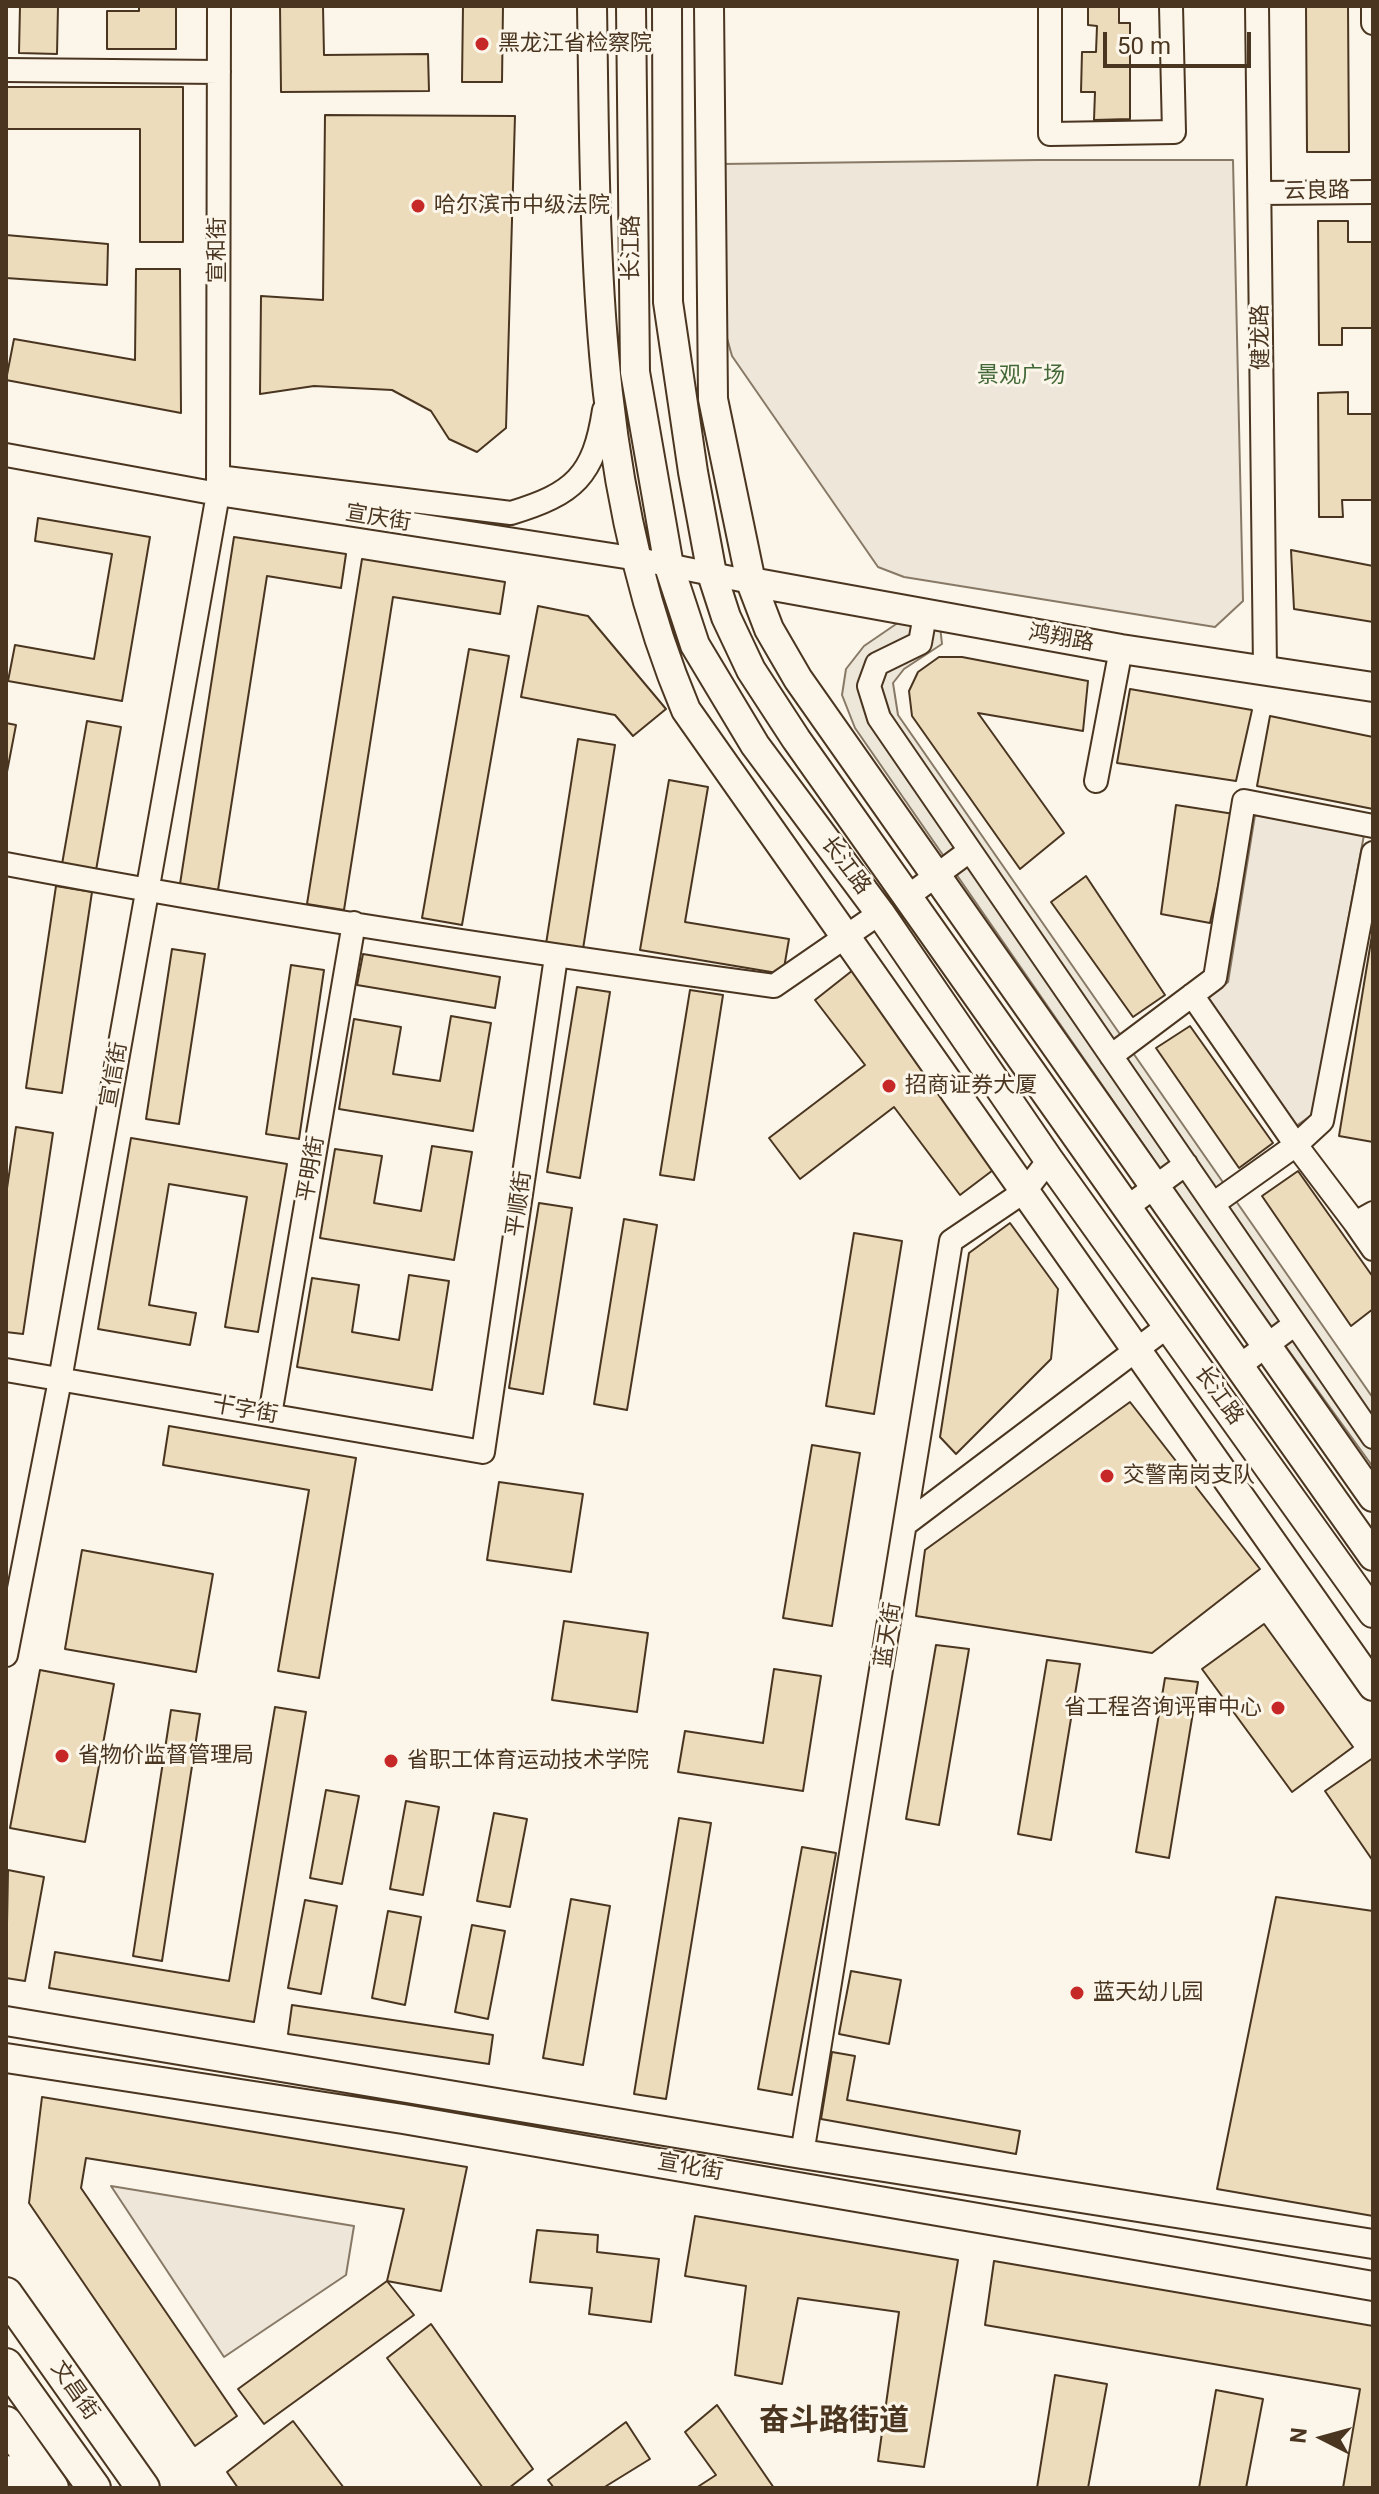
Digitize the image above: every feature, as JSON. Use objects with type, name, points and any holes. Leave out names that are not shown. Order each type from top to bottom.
[{"type":"highway","name":"文昌街","points":[[6,2294],[143,2488]]},
{"type":"highway","points":[[6,2365],[94,2488]]},
{"type":"highway","points":[[6,2423],[52,2488]]},
{"type":"highway","points":[[6,2472],[17,2488]]},
{"type":"main road","points":[[592,6],[597,305],[606,397],[638,559],[672,678],[686,710],[1134,1351],[1373,1686]]},
{"type":"main road","name":"长江路","points":[[631,6],[635,372],[669,566],[695,645],[755,745],[880,913],[1049,1160],[1373,1613]]},
{"type":"main road","name":"长江路","points":[[667,6],[668,302],[673,354],[712,574],[726,617],[751,670],[907,897],[1238,1367],[1368,1539]]},
{"type":"main road","points":[[709,6],[713,399],[751,582],[769,629],[798,679],[1373,1497]]},
{"type":"main road","name":"鸿翔路","points":[[751,582],[1121,649],[1265,668],[1373,687]]},
{"type":"main road","name":"宣化街","points":[[6,2021],[802,2154],[1373,2244]]},
{"type":"main road","name":"宣化街","points":[[6,2058],[419,2122],[1373,2286]]},
{"type":"street","name":"宣和街","points":[[218,486],[219,6]]},
{"type":"street","points":[[1050,6],[1050,134],[1174,132],[1171,6]]},
{"type":"street","name":"健龙路","points":[[1257,6],[1265,668]]},
{"type":"street","points":[[1373,6],[1373,23]]},
{"type":"street","points":[[6,70],[219,72]]},
{"type":"street","name":"云良路","points":[[1261,193],[1373,192]]},
{"type":"street","points":[[218,486],[511,513],[540,504],[568,489],[583,472],[598,449],[606,397]]},
{"type":"street","name":"宣庆街","points":[[6,455],[218,486],[638,559],[751,582]]},
{"type":"street","name":"宣信街","points":[[6,1655],[60,1380],[149,891],[218,486]]},
{"type":"street","points":[[925,615],[920,643],[877,664],[869,686],[879,718],[968,852],[1373,1437]]},
{"type":"street","points":[[1096,781],[1121,649]]},
{"type":"street","points":[[1111,1056],[1215,978],[1244,801],[1373,826]]},
{"type":"street","points":[[907,897],[968,852]]},
{"type":"street","points":[[1213,1204],[1296,1145],[1322,1121],[1373,853]]},
{"type":"street","points":[[6,864],[149,891],[556,957],[774,986],[880,913]]},
{"type":"street","name":"平明街","points":[[270,1415],[354,923]]},
{"type":"street","name":"平顺街","points":[[483,1452],[556,957]]},
{"type":"street","points":[[1192,995],[1296,1145],[1364,1218],[1373,1249]]},
{"type":"street","name":"蓝天街","points":[[802,2154],[951,1241],[1025,1191],[1049,1160]]},
{"type":"street","points":[[1126,1208],[1186,1164]]},
{"type":"street","points":[[1238,1367],[1295,1324]]},
{"type":"street","points":[[907,1523],[1168,1326]]},
{"type":"street","name":"十字街","points":[[6,1370],[483,1452]]},
{"type":"green space","name":"景观广场","points":[[1233,160],[1243,601],[1215,627],[904,577],[878,567],[732,356],[723,324],[721,164]]},
{"type":"green space","points":[[1255,815],[1364,835],[1312,1115],[1290,1130],[1200,1004],[1228,982]]},
{"type":"green space","points":[[111,2186],[354,2226],[346,2275],[224,2357]]},
{"type":"shaded area","points":[[902,620],[940,626],[942,644],[904,669],[893,683],[898,715],[1373,1398],[1373,1467],[1224,1261],[855,728],[842,695],[846,669],[864,646]]},
{"type":"building","points":[[20,6],[58,6],[57,54],[19,53]]},
{"type":"building","points":[[139,6],[176,6],[176,49],[107,49],[107,11],[139,11]]},
{"type":"building","points":[[280,6],[323,6],[324,55],[428,54],[429,91],[281,92]]},
{"type":"building","name":"黑龙江省检察院","points":[[463,6],[503,6],[502,82],[462,82]]},
{"type":"building","points":[[1088,6],[1119,6],[1119,23],[1130,23],[1130,119],[1094,120],[1095,92],[1081,92],[1082,52],[1096,52],[1097,26],[1088,25]]},
{"type":"building","points":[[1306,6],[1348,6],[1349,152],[1307,152]]},
{"type":"building","points":[[6,87],[183,87],[183,242],[140,242],[140,129],[6,129]]},
{"type":"building","name":"哈尔滨市中级法院","points":[[325,115],[515,116],[506,428],[477,452],[449,439],[431,411],[392,390],[314,386],[260,394],[261,296],[323,300]]},
{"type":"building","points":[[1318,221],[1348,221],[1348,242],[1373,242],[1373,328],[1342,328],[1342,345],[1319,345]]},
{"type":"building","points":[[6,235],[108,244],[107,285],[6,278]]},
{"type":"building","points":[[136,269],[180,269],[181,413],[6,380],[14,339],[135,360]]},
{"type":"building","points":[[1348,392],[1348,414],[1373,414],[1373,500],[1342,500],[1343,517],[1319,517],[1318,393]]},
{"type":"building","points":[[38,518],[150,537],[122,701],[8,681],[15,645],[94,659],[112,554],[35,541]]},
{"type":"building","points":[[234,537],[346,554],[341,588],[267,576],[218,890],[180,884]]},
{"type":"building","points":[[1291,550],[1373,566],[1373,622],[1294,609]]},
{"type":"building","points":[[362,559],[505,582],[500,614],[393,597],[344,910],[307,904]]},
{"type":"building","points":[[538,606],[588,616],[666,709],[633,736],[615,715],[521,697]]},
{"type":"building","points":[[469,649],[509,656],[462,925],[422,918]]},
{"type":"building","points":[[939,657],[962,657],[1088,681],[1083,731],[978,713],[1064,833],[1020,869],[912,716],[909,691],[918,672]]},
{"type":"building","points":[[1130,689],[1252,710],[1236,781],[1117,763]]},
{"type":"building","points":[[1270,716],[1373,737],[1373,809],[1257,786]]},
{"type":"building","points":[[87,721],[121,727],[95,876],[61,870]]},
{"type":"building","points":[[6,723],[16,725],[6,777]]},
{"type":"building","points":[[578,739],[615,745],[583,949],[546,944]]},
{"type":"building","points":[[669,780],[708,787],[685,922],[789,939],[783,974],[640,950]]},
{"type":"building","points":[[1176,805],[1234,814],[1210,923],[1161,914]]},
{"type":"building","points":[[1086,876],[1165,995],[1133,1017],[1051,902]]},
{"type":"building","points":[[56,886],[92,892],[62,1093],[26,1088]]},
{"type":"building","points":[[1373,929],[1373,1142],[1339,1136]]},
{"type":"building","points":[[172,949],[205,954],[179,1124],[146,1119]]},
{"type":"building","points":[[363,954],[500,977],[495,1008],[357,985]]},
{"type":"building","points":[[291,965],[324,970],[299,1139],[266,1134]]},
{"type":"building","name":"招商证券大厦","points":[[853,970],[1001,1164],[960,1195],[894,1107],[800,1179],[769,1138],[865,1065],[815,1000]]},
{"type":"building","points":[[577,987],[610,992],[580,1178],[547,1172]]},
{"type":"building","points":[[690,990],[723,995],[694,1180],[660,1175]]},
{"type":"building","points":[[451,1016],[491,1023],[473,1131],[339,1109],[354,1019],[401,1027],[393,1074],[440,1081]]},
{"type":"building","points":[[1190,1026],[1273,1143],[1239,1168],[1156,1048]]},
{"type":"building","points":[[16,1127],[53,1133],[23,1334],[6,1332],[6,1195]]},
{"type":"building","points":[[131,1138],[287,1164],[258,1332],[225,1327],[247,1197],[169,1184],[149,1305],[196,1313],[190,1345],[98,1329]]},
{"type":"building","points":[[432,1146],[472,1152],[454,1260],[320,1238],[335,1149],[382,1156],[374,1203],[421,1211]]},
{"type":"building","points":[[1298,1171],[1373,1277],[1373,1309],[1351,1326],[1262,1196]]},
{"type":"building","points":[[539,1203],[572,1208],[543,1394],[509,1388]]},
{"type":"building","points":[[624,1219],[657,1225],[627,1410],[594,1404]]},
{"type":"building","points":[[1010,1223],[1058,1289],[1051,1359],[956,1454],[940,1437],[969,1253]]},
{"type":"building","points":[[854,1233],[902,1241],[874,1414],[826,1406]]},
{"type":"building","points":[[409,1275],[449,1281],[432,1390],[297,1367],[312,1278],[359,1285],[352,1332],[399,1340]]},
{"type":"building","name":"交警南岗支队","points":[[1130,1402],[1260,1569],[1152,1653],[916,1616],[925,1550]]},
{"type":"building","points":[[169,1426],[356,1458],[319,1678],[278,1671],[309,1490],[163,1465]]},
{"type":"building","points":[[812,1445],[860,1453],[832,1626],[783,1618]]},
{"type":"building","points":[[499,1482],[583,1494],[571,1572],[487,1560]]},
{"type":"building","points":[[82,1550],[213,1574],[196,1672],[65,1649]]},
{"type":"building","points":[[564,1621],[648,1633],[637,1712],[552,1700]]},
{"type":"building","name":"省工程咨询评审中心","points":[[1264,1624],[1353,1747],[1292,1792],[1202,1669]]},
{"type":"building","points":[[936,1645],[969,1649],[939,1825],[906,1819]]},
{"type":"building","points":[[1047,1660],[1080,1664],[1051,1840],[1018,1834]]},
{"type":"building","points":[[774,1669],[821,1676],[803,1791],[678,1772],[685,1731],[763,1743]]},
{"type":"building","name":"省物价监督管理局","points":[[40,1670],[114,1684],[85,1842],[10,1828]]},
{"type":"building","points":[[1165,1678],[1198,1682],[1169,1858],[1136,1852]]},
{"type":"building","points":[[275,1707],[306,1712],[254,2022],[49,1988],[55,1952],[229,1981]]},
{"type":"building","points":[[171,1710],[200,1714],[162,1961],[133,1956]]},
{"type":"building","points":[[1373,1758],[1373,1861],[1325,1791]]},
{"type":"building","points":[[326,1790],[359,1796],[342,1884],[310,1878]]},
{"type":"building","points":[[406,1801],[439,1807],[423,1895],[390,1889]]},
{"type":"building","points":[[494,1813],[527,1819],[510,1907],[477,1901]]},
{"type":"building","points":[[679,1818],[711,1823],[666,2099],[634,2094]]},
{"type":"building","points":[[802,1847],[836,1853],[792,2095],[758,2089]]},
{"type":"building","points":[[8,1870],[44,1877],[25,1981],[6,1978]]},
{"type":"building","points":[[1276,1897],[1373,1911],[1373,2216],[1217,2189]]},
{"type":"building","points":[[571,1899],[610,1906],[583,2065],[543,2058]]},
{"type":"building","points":[[305,1900],[337,1906],[321,1994],[288,1988]]},
{"type":"building","points":[[388,1911],[421,1917],[405,2005],[372,1998]]},
{"type":"building","points":[[472,1925],[505,1931],[488,2019],[455,2012]]},
{"type":"building","points":[[851,1971],[901,1980],[889,2044],[839,2034]]},
{"type":"building","points":[[292,2005],[493,2035],[489,2064],[288,2034]]},
{"type":"building","points":[[832,2052],[855,2056],[847,2100],[1020,2131],[1016,2154],[821,2119]]},
{"type":"building","points":[[42,2097],[467,2167],[441,2291],[387,2281],[404,2209],[86,2158],[81,2188],[237,2416],[195,2446],[29,2203]]},
{"type":"building","points":[[695,2216],[958,2260],[924,2467],[878,2461],[899,2312],[798,2298],[782,2384],[735,2375],[746,2286],[685,2276]]},
{"type":"building","points":[[537,2230],[598,2235],[597,2252],[659,2259],[651,2322],[589,2314],[592,2288],[530,2282]]},
{"type":"building","points":[[994,2261],[1373,2326],[1373,2488],[1343,2488],[1360,2389],[985,2325]]},
{"type":"building","points":[[387,2281],[414,2315],[264,2424],[238,2389]]},
{"type":"building","points":[[431,2324],[533,2469],[509,2488],[483,2488],[387,2358]]},
{"type":"building","points":[[1055,2375],[1107,2384],[1088,2488],[1037,2488]]},
{"type":"building","points":[[1216,2390],[1263,2399],[1246,2488],[1199,2488]]},
{"type":"building","points":[[717,2405],[774,2488],[696,2488],[716,2475],[685,2432]]},
{"type":"building","points":[[293,2421],[344,2488],[238,2488],[227,2472]]},
{"type":"building","points":[[626,2422],[650,2459],[603,2488],[554,2488],[548,2480]]},
{"type":"place","name":"黑龙江省检察院","points":[[482,44]]},
{"type":"place","name":"哈尔滨市中级法院","points":[[418,206]]},
{"type":"place","name":"招商证券大厦","points":[[889,1086]]},
{"type":"place","name":"交警南岗支队","points":[[1107,1476]]},
{"type":"place","name":"省工程咨询评审中心","points":[[1278,1708]]},
{"type":"place","name":"省物价监督管理局","points":[[62,1756]]},
{"type":"place","name":"省职工体育运动技术学院","points":[[391,1761]]},
{"type":"place","name":"蓝天幼儿园","points":[[1077,1993]]},
{"type":"district","name":"奋斗路街道","points":[[834,2422]]}]
